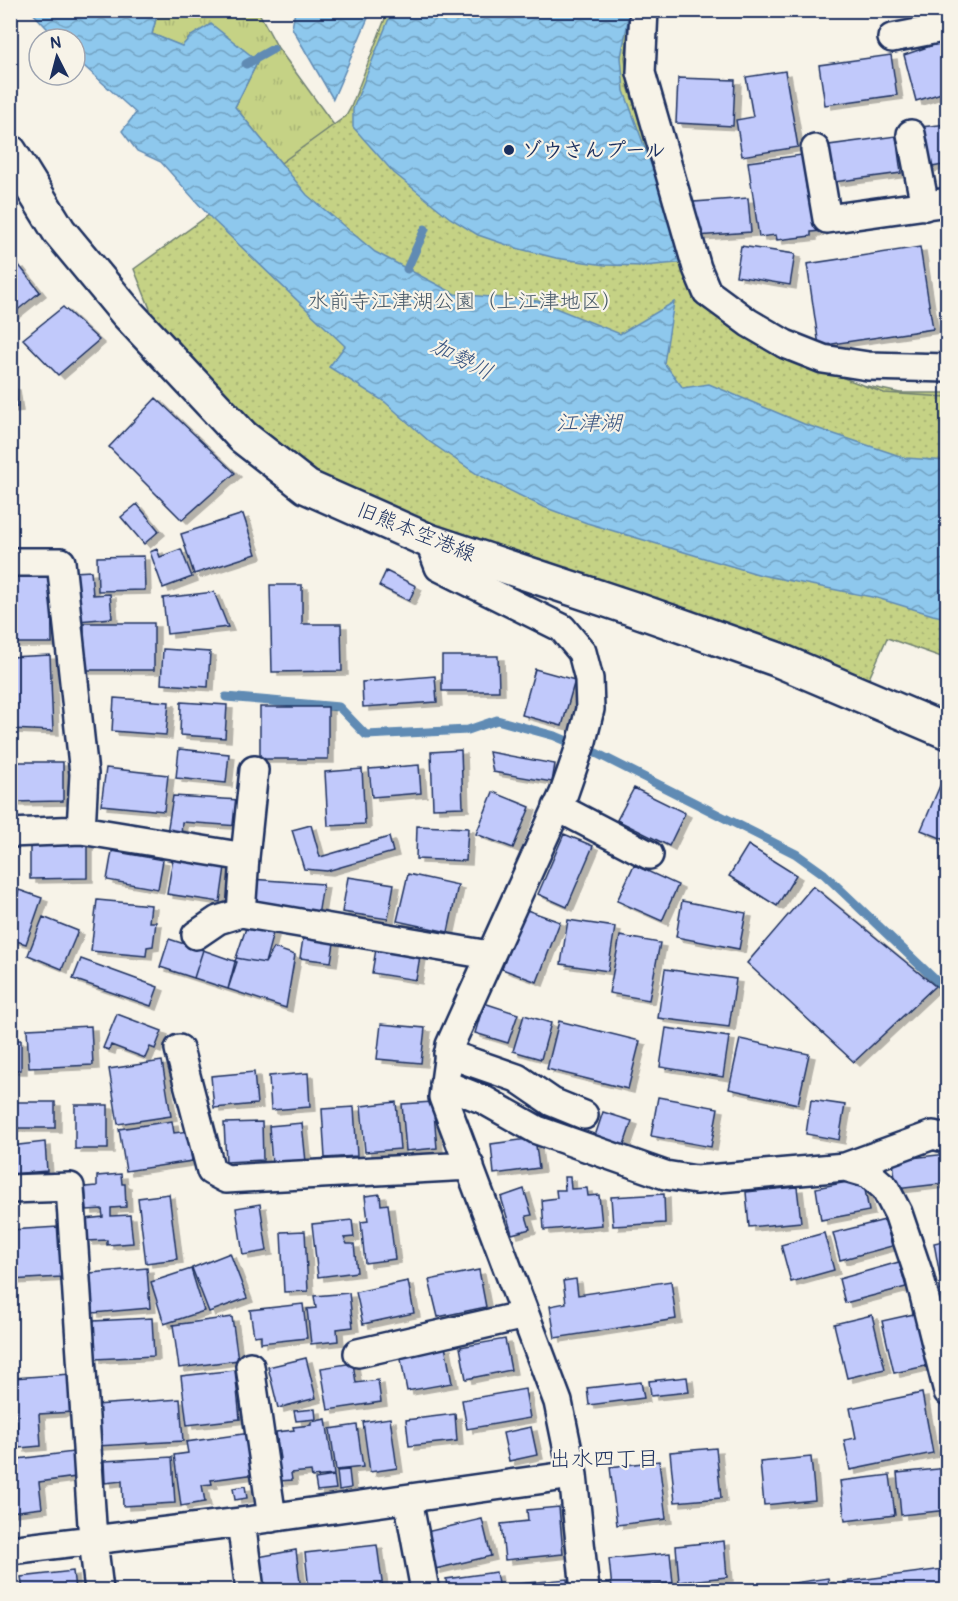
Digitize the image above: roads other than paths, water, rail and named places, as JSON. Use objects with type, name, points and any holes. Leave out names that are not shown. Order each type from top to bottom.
[{"type":"street","points":[[644,10],[641,73],[697,268],[708,291],[749,323],[776,339],[823,359],[868,366],[948,368]]},
{"type":"street","points":[[892,38],[948,27]]},
{"type":"street","points":[[815,149],[827,219],[936,204],[911,134]]},
{"type":"street","name":"旧熊本空港線","points":[[10,152],[58,231],[126,312],[243,437],[306,487],[429,541],[776,659],[948,732]]},
{"type":"street","points":[[429,541],[439,567],[562,628],[582,652],[589,679],[590,710],[564,793],[450,1045],[443,1097],[558,1402],[573,1475],[585,1590]]},
{"type":"street","points":[[10,562],[61,562],[84,774],[81,830]]},
{"type":"street","points":[[241,913],[244,857],[254,770]]},
{"type":"street","points":[[557,807],[649,855]]},
{"type":"street","points":[[10,833],[81,830],[244,857]]},
{"type":"street","points":[[196,935],[218,920],[241,913],[489,955]]},
{"type":"street","points":[[179,1049],[211,1171],[226,1179],[470,1166]]},
{"type":"street","points":[[448,1054],[517,1078],[552,1102],[584,1115]]},
{"type":"street","points":[[444,1084],[484,1100],[537,1130],[665,1175],[696,1180],[845,1167],[933,1135],[948,1139]]},
{"type":"street","points":[[845,1167],[869,1174],[885,1188],[893,1205],[943,1348],[948,1392]]},
{"type":"street","points":[[10,1189],[70,1187],[93,1540],[99,1590]]},
{"type":"street","points":[[358,1353],[525,1315]]},
{"type":"street","points":[[250,1365],[272,1518]]},
{"type":"street","points":[[10,1550],[272,1518],[573,1475]]},
{"type":"street","points":[[408,1499],[425,1590]]},
{"type":"street","points":[[241,1522],[250,1590]]},
{"type":"water","name":"江津湖","points":[[31,11],[158,11],[152,34],[182,46],[191,36],[211,24],[258,61],[235,107],[307,195],[375,252],[455,294],[538,301],[620,334],[674,302],[664,363],[683,388],[709,384],[804,424],[906,458],[947,461],[947,618],[877,598],[761,575],[587,523],[541,506],[477,474],[430,442],[385,402],[329,367],[345,346],[211,218],[161,162],[137,151],[122,131],[136,113],[87,69],[87,27],[46,27]]},
{"type":"water","points":[[295,11],[371,11],[333,99],[292,28]]},
{"type":"water","name":"ゾウさんプール","points":[[392,11],[630,11],[621,57],[624,91],[687,262],[644,266],[605,265],[556,258],[516,248],[478,235],[450,218],[394,173],[353,127],[353,109]]},
{"type":"waterway","points":[[246,64],[273,49]]},
{"type":"waterway","points":[[407,269],[425,229]]},
{"type":"waterway","points":[[226,697],[339,707],[366,735],[468,730],[497,720],[555,736],[598,754],[796,854],[824,874],[948,992]]},
{"type":"place","name":"ゾウさんプール","points":[[509,150]]},
{"type":"district","name":"出水四丁目","points":[[604,1459]]},
{"type":"park label","name":"水前寺江津湖公園（上江津地区）","points":[[465,301]]},
{"type":"water label","name":"加勢川","points":[[462,359]]}]
